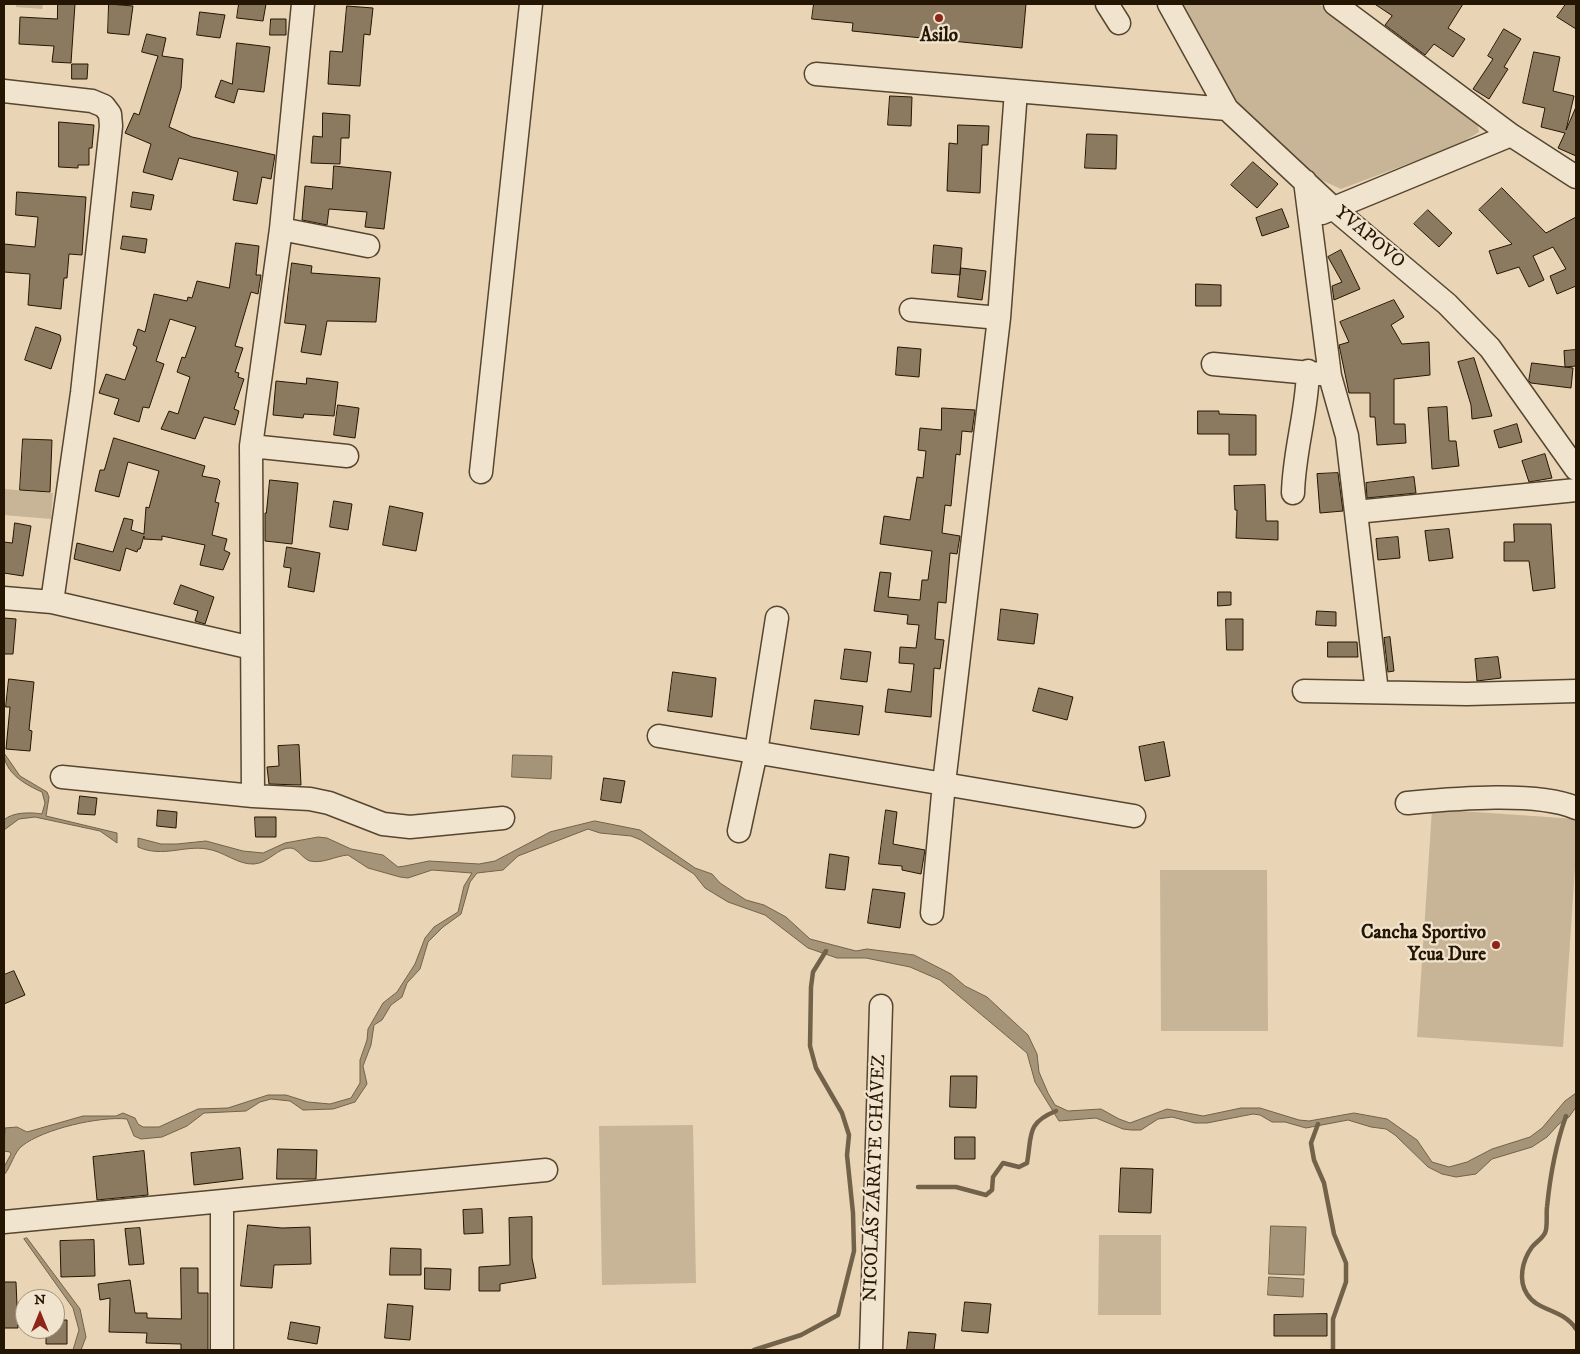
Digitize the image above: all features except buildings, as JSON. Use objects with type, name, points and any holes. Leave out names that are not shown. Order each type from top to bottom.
[{"type":"street","points":[[253,796],[251,446],[281,230],[303,4]]},
{"type":"street","points":[[480,472],[531,4]]},
{"type":"street","points":[[1107,4],[1119,23]]},
{"type":"street","name":"YVAPOVO","points":[[1168,4],[1227,109],[1333,208],[1447,304],[1490,348],[1576,469]]},
{"type":"street","points":[[1335,4],[1511,135],[1576,177]]},
{"type":"street","points":[[816,74],[1227,109]]},
{"type":"street","points":[[4,91],[92,101],[104,106],[110,114],[102,214],[83,383],[52,602]]},
{"type":"street","points":[[932,913],[944,783],[999,318],[1016,91]]},
{"type":"street","points":[[1309,218],[1511,135]]},
{"type":"street","points":[[1305,182],[1330,376],[1347,436],[1377,692]]},
{"type":"street","points":[[281,230],[368,246]]},
{"type":"street","points":[[911,310],[999,318]]},
{"type":"street","points":[[1213,364],[1308,371],[1330,376]]},
{"type":"street","points":[[1293,492],[1295,453],[1305,414],[1308,371]]},
{"type":"street","points":[[251,446],[347,456]]},
{"type":"street","points":[[1356,512],[1576,490]]},
{"type":"street","points":[[4,598],[52,602],[252,648]]},
{"type":"street","points":[[740,831],[756,752],[777,618]]},
{"type":"street","points":[[1304,691],[1467,694],[1576,691]]},
{"type":"street","points":[[659,736],[1134,816]]},
{"type":"street","points":[[62,777],[253,796],[310,799],[329,803],[383,824],[410,827],[503,818]]},
{"type":"street","points":[[1407,803],[1471,799],[1534,799],[1555,801],[1576,808]]},
{"type":"street","name":"NICOLÁS ZÁRATE CHÁVEZ","points":[[871,1350],[881,1006]]},
{"type":"street","points":[[4,1222],[546,1170]]},
{"type":"street","points":[[222,1201],[222,1350]]},
{"type":"shaded area","points":[[16,4],[43,4],[42,9],[16,7]]},
{"type":"shaded area","points":[[1175,4],[1319,4],[1342,23],[1474,108],[1479,132],[1458,145],[1341,189],[1306,173],[1235,103]]},
{"type":"shaded area","points":[[4,489],[53,493],[51,519],[4,515]]},
{"type":"shaded area","points":[[4,753],[20,776],[47,792],[49,797],[46,816],[117,833],[117,843],[100,831],[35,817],[19,819],[4,830],[4,820],[7,817],[22,813],[42,814],[45,803],[42,792],[23,782],[12,772],[5,760]]},
{"type":"shaded area","points":[[513,755],[552,756],[551,779],[512,777]]},
{"type":"shaded area","name":"Cancha Sportivo Ycua Dure","points":[[1432,809],[1576,819],[1576,853],[1563,1047],[1417,1037]]},
{"type":"shaded area","points":[[595,821],[640,830],[695,868],[712,874],[720,883],[746,900],[764,905],[786,917],[810,939],[856,951],[867,949],[914,955],[951,974],[965,986],[987,997],[1028,1035],[1037,1054],[1039,1072],[1048,1093],[1055,1105],[1068,1111],[1101,1109],[1130,1123],[1167,1109],[1203,1116],[1241,1108],[1260,1108],[1299,1120],[1309,1121],[1354,1113],[1387,1119],[1417,1140],[1432,1162],[1449,1167],[1467,1162],[1492,1149],[1530,1137],[1542,1128],[1565,1101],[1576,1093],[1576,1107],[1569,1117],[1559,1124],[1547,1137],[1532,1147],[1492,1159],[1476,1174],[1456,1177],[1442,1174],[1428,1167],[1395,1135],[1386,1129],[1371,1127],[1348,1120],[1306,1128],[1285,1122],[1272,1122],[1260,1115],[1253,1114],[1207,1123],[1195,1123],[1172,1117],[1158,1119],[1141,1130],[1123,1129],[1096,1118],[1059,1121],[1035,1082],[1027,1053],[940,980],[910,967],[866,958],[837,958],[808,948],[765,915],[728,902],[705,888],[694,874],[641,840],[631,836],[600,833],[588,829],[518,856],[503,870],[477,873],[470,882],[461,914],[443,927],[428,942],[420,969],[407,983],[402,997],[391,1005],[382,1020],[374,1025],[371,1045],[363,1066],[367,1084],[355,1102],[333,1109],[303,1110],[290,1101],[271,1099],[260,1102],[246,1111],[204,1113],[187,1126],[162,1137],[141,1139],[134,1136],[127,1119],[102,1120],[72,1125],[43,1134],[22,1146],[4,1175],[4,1167],[11,1154],[4,1151],[5,1128],[17,1127],[27,1132],[83,1116],[116,1116],[123,1113],[135,1118],[138,1124],[143,1127],[159,1127],[198,1109],[228,1108],[268,1095],[286,1095],[308,1102],[330,1104],[351,1098],[360,1083],[360,1060],[367,1040],[368,1029],[383,1003],[397,992],[415,964],[425,938],[434,927],[458,912],[464,886],[472,873],[432,870],[408,878],[400,877],[368,868],[348,855],[315,862],[307,860],[291,848],[286,848],[259,863],[248,864],[207,849],[147,850],[138,847],[138,838],[161,844],[206,841],[243,851],[263,853],[285,843],[318,837],[327,838],[351,849],[383,855],[398,867],[429,861],[479,864],[495,861],[550,832]]},
{"type":"shaded area","points":[[1160,870],[1267,870],[1268,1031],[1161,1031]]},
{"type":"shaded area","points":[[693,1125],[696,1283],[602,1285],[599,1126]]},
{"type":"shaded area","points":[[1271,1226],[1306,1227],[1304,1275],[1269,1274]]},
{"type":"shaded area","points":[[1099,1235],[1161,1235],[1161,1315],[1098,1315]]},
{"type":"shaded area","points":[[27,1238],[80,1309],[86,1337],[81,1350],[73,1350],[79,1330],[73,1308],[65,1297],[65,1289],[60,1289],[24,1239]]},
{"type":"shaded area","points":[[1269,1277],[1304,1279],[1303,1297],[1268,1295]]},
{"type":"waterway","points":[[754,1350],[801,1335],[838,1315],[854,1251],[853,1213],[847,1155],[849,1135],[842,1113],[816,1068],[810,1046],[813,972],[826,951]]},
{"type":"waterway","points":[[918,1187],[956,1187],[986,1195],[992,1190],[993,1177],[1003,1163],[1019,1167],[1027,1163],[1030,1137],[1035,1125],[1056,1111]]},
{"type":"waterway","points":[[1566,1116],[1552,1172],[1546,1230],[1529,1252],[1522,1270],[1522,1277],[1524,1289],[1532,1300],[1564,1317],[1576,1329]]},
{"type":"waterway","points":[[1318,1124],[1311,1143],[1314,1160],[1324,1183],[1334,1234],[1346,1263],[1346,1282],[1333,1319],[1333,1350]]},
{"type":"place","name":"Asilo","points":[[939,18]]},
{"type":"place","name":"Cancha Sportivo Ycua Dure","points":[[1496,945]]}]
